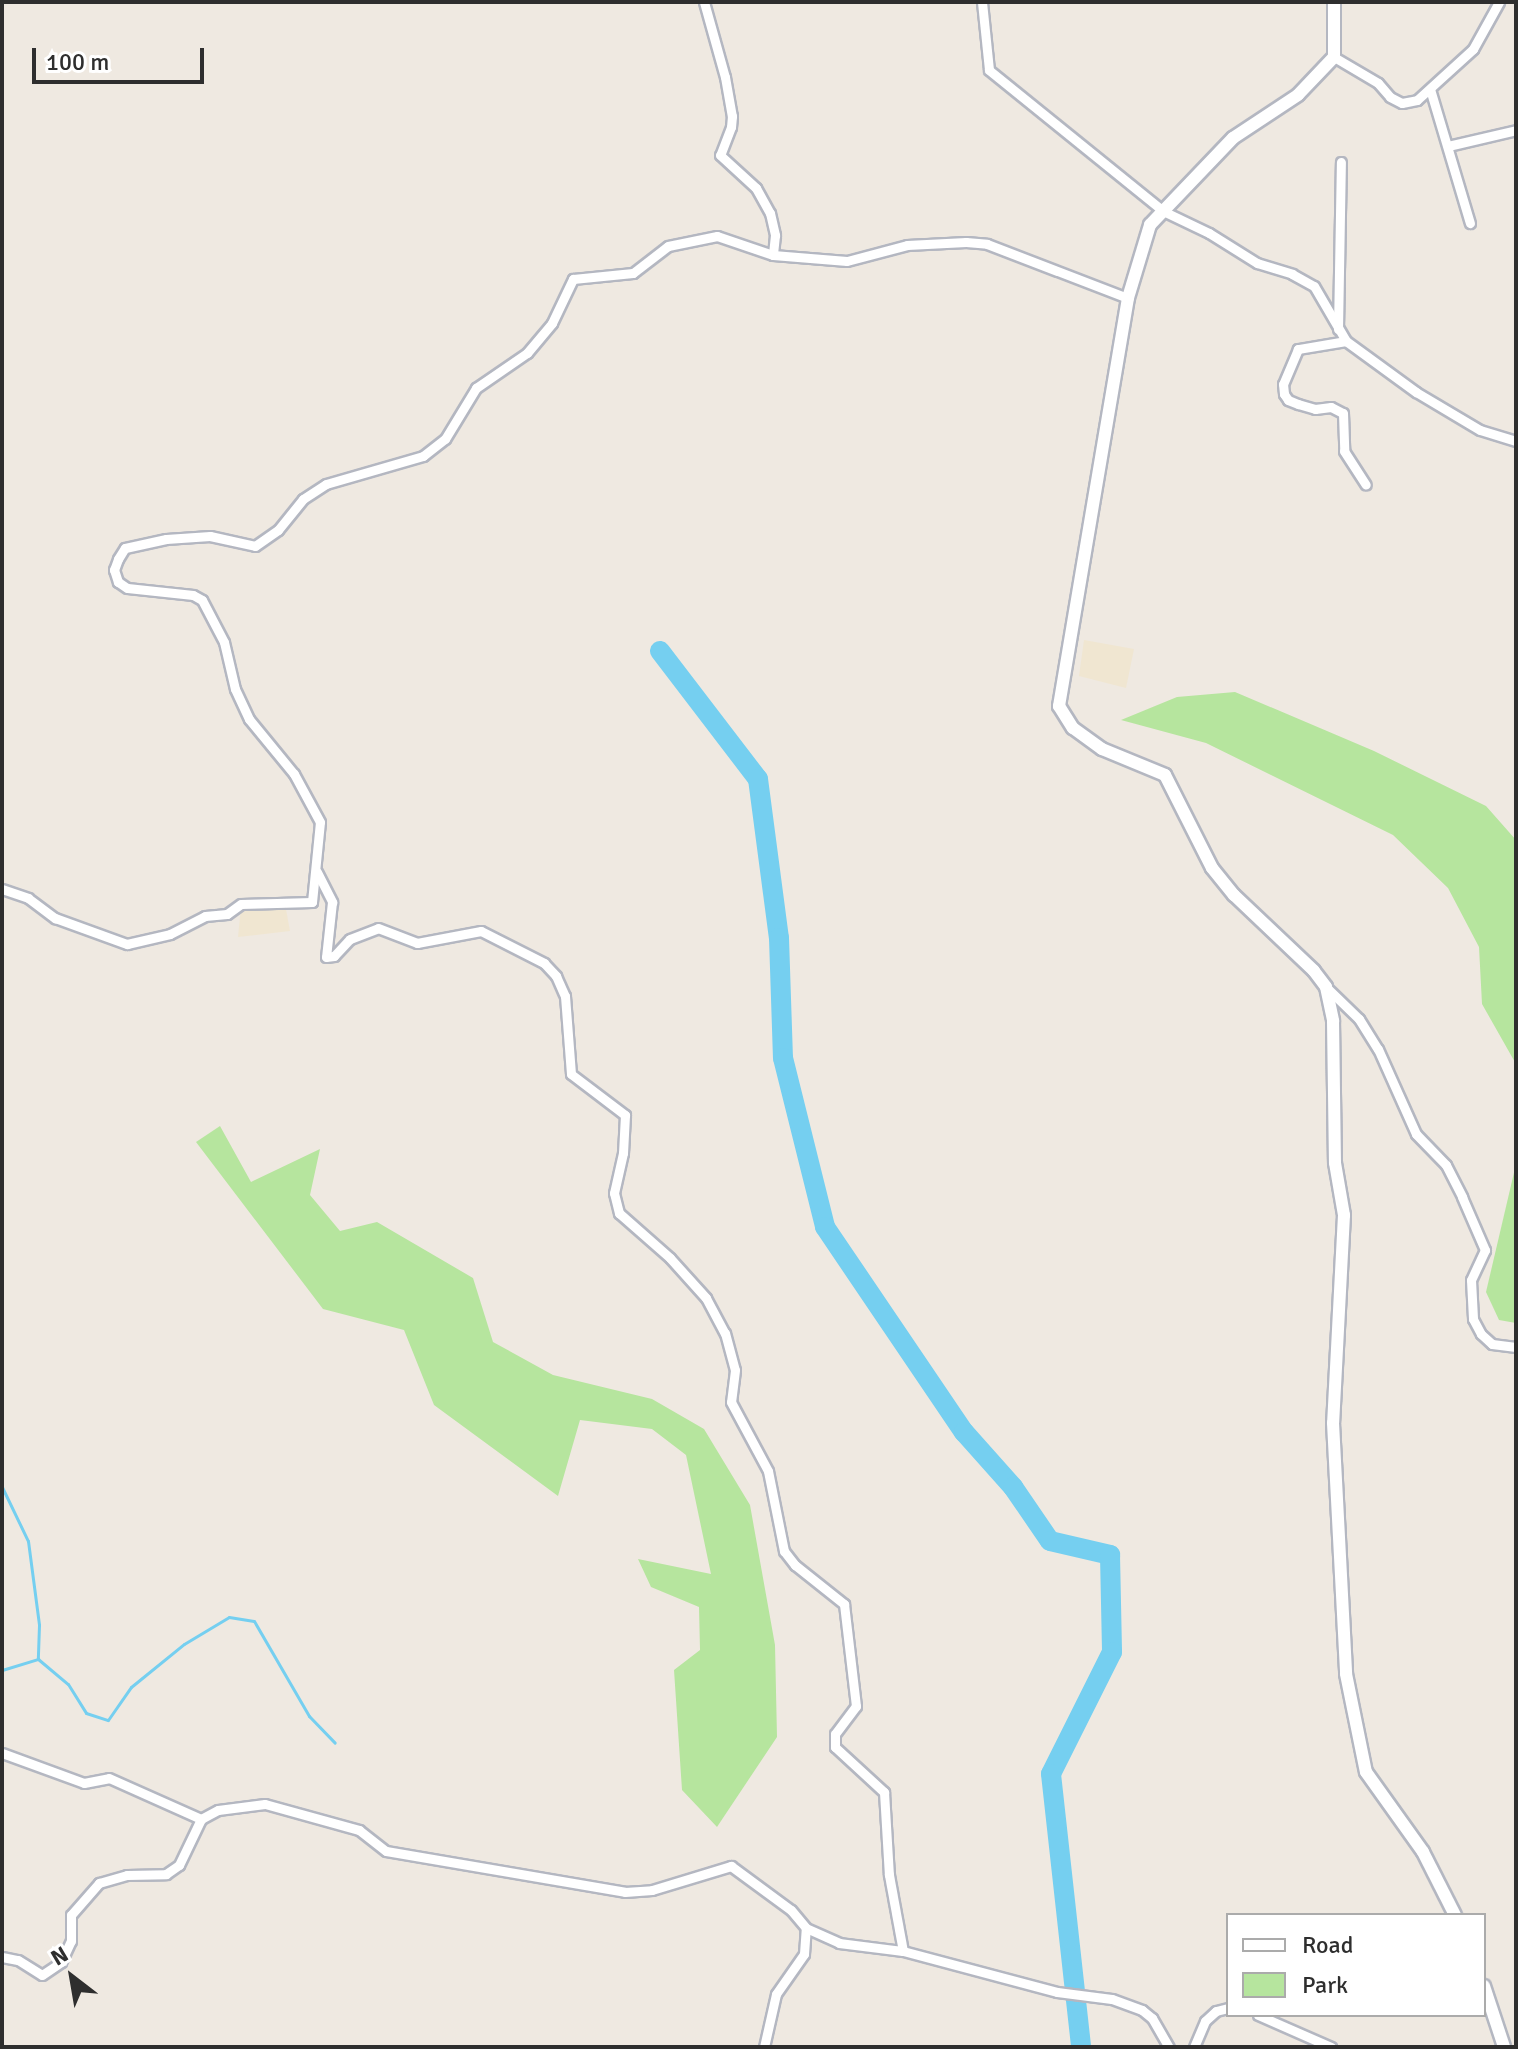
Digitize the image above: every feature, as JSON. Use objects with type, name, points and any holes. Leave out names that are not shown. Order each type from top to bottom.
[{"type":"street","points":[[704,2],[725,77],[732,116],[720,155],[756,188],[770,213],[775,235],[773,255]]},
{"type":"street","points":[[982,2],[989,70],[1163,211],[1209,233],[1257,263],[1292,274],[1314,286],[1346,341],[1416,392],[1480,430],[1516,441]]},
{"type":"street","points":[[1334,2],[1334,57],[1298,95],[1233,138],[1150,225],[1128,298],[1059,706],[1073,728],[1102,749],[1165,775],[1212,868],[1242,903],[1314,971],[1359,1019],[1378,1049],[1416,1134],[1446,1165],[1485,1250],[1471,1280],[1473,1319],[1481,1334],[1492,1344],[1516,1347]]},
{"type":"street","points":[[1334,57],[1402,103],[1417,100],[1473,49],[1499,2]]},
{"type":"street","points":[[1430,89],[1470,223]]},
{"type":"street","points":[[1448,146],[1516,130]]},
{"type":"street","points":[[1338,332],[1341,162]]},
{"type":"street","points":[[2,889],[28,898],[55,918],[127,944],[170,934],[205,916],[227,914],[241,904],[312,902],[320,822],[294,774],[249,719],[235,689],[224,642],[202,600],[193,595],[127,588],[118,582],[114,570],[125,548],[166,539],[210,536],[255,546],[278,530],[303,499],[326,484],[423,456],[445,439],[476,388],[527,353],[552,323],[573,279],[633,273],[668,246],[717,236],[773,255],[847,261],[907,245],[987,244],[1128,298]]},
{"type":"street","points":[[1346,341],[1298,349],[1283,384],[1284,394],[1288,400],[1298,404],[1315,409],[1331,407],[1343,413],[1344,451],[1366,485]]},
{"type":"street","points":[[316,871],[332,902],[326,957],[334,956],[350,939],[378,928],[417,943],[481,931],[544,963],[556,976],[565,996],[571,1074],[625,1115],[623,1153],[614,1193],[619,1213],[670,1258],[706,1298],[725,1333],[735,1370],[731,1402],[768,1471],[784,1551],[795,1565],[844,1604],[856,1706],[835,1734],[835,1747],[884,1792],[889,1875],[903,1951]]},
{"type":"street","points":[[1326,987],[1333,1021],[1335,1163],[1344,1215],[1333,1423],[1346,1674],[1366,1772],[1423,1852],[1454,1913]]},
{"type":"street","points":[[2,1753],[84,1783],[109,1778],[201,1819]]},
{"type":"street","points":[[2,1957],[18,1960],[42,1975],[61,1962],[71,1941],[71,1915],[99,1883],[127,1875],[166,1874],[179,1865],[201,1819],[218,1810],[265,1804],[359,1830],[386,1851],[625,1892],[652,1890],[731,1866],[791,1910],[806,1928],[839,1943],[903,1951],[1057,1992],[1112,1999],[1142,2010],[1152,2018],[1169,2047]]},
{"type":"street","points":[[764,2047],[776,1994],[804,1954],[806,1928]]},
{"type":"street","points":[[1486,1992],[1504,2047]]},
{"type":"street","points":[[1194,2047],[1205,2021],[1216,2011],[1226,2008]]},
{"type":"street","points":[[1262,2017],[1330,2047]]},
{"type":"shaded area","points":[[1084,640],[1134,649],[1126,688],[1079,676]]},
{"type":"shaded area","points":[[285,904],[290,931],[238,937],[241,907]]},
{"type":"green space","points":[[1235,692],[1374,751],[1486,806],[1516,840],[1516,1064],[1482,1004],[1479,947],[1448,888],[1393,835],[1206,743],[1121,720],[1177,697]]},
{"type":"green space","points":[[220,1126],[251,1182],[320,1149],[310,1195],[340,1231],[377,1222],[473,1278],[493,1342],[553,1375],[652,1399],[704,1429],[750,1505],[775,1645],[777,1737],[717,1827],[682,1790],[674,1670],[700,1650],[699,1607],[651,1587],[638,1559],[711,1574],[686,1455],[652,1429],[580,1420],[558,1496],[434,1405],[404,1330],[323,1309],[196,1142]]},
{"type":"green space","points":[[1516,1164],[1516,1323],[1499,1320],[1486,1292]]},
{"type":"waterway","points":[[660,651],[758,779],[779,938],[783,1058],[825,1227],[964,1432],[1013,1487],[1050,1541],[1110,1555],[1112,1652],[1051,1774],[1081,2047]]},
{"type":"waterway","points":[[2,1487],[28,1541],[39,1625],[38,1659]]},
{"type":"waterway","points":[[2,1670],[38,1659],[68,1684],[86,1713],[108,1720],[131,1687],[184,1644],[229,1617],[254,1621],[309,1716],[335,1743]]}]
